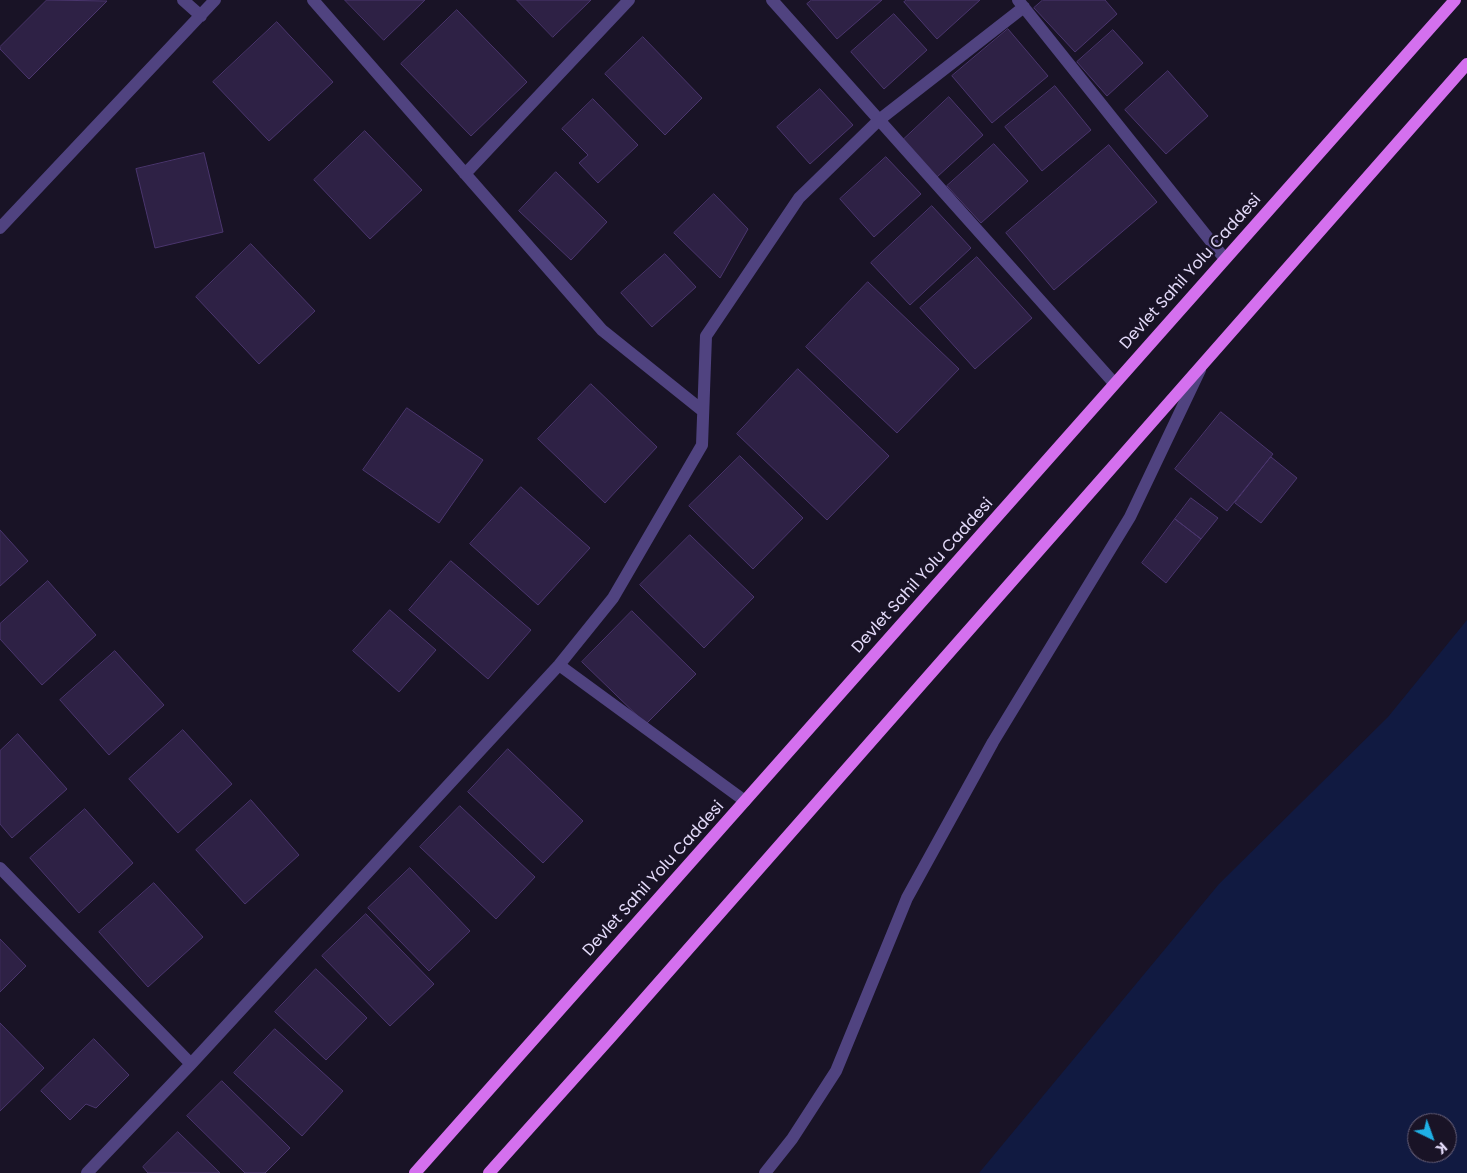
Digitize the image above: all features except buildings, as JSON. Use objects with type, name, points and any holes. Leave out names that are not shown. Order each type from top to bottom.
[{"type":"main road","name":"Devlet Sahil Yolu Caddesi","points":[[415,1173],[1455,0]]},
{"type":"main road","points":[[489,1173],[624,1023],[1467,64]]},
{"type":"street","points":[[183,0],[201,16]]},
{"type":"street","points":[[0,228],[216,0]]},
{"type":"street","points":[[313,0],[602,330],[703,411]]},
{"type":"street","points":[[465,174],[630,0]]},
{"type":"street","points":[[772,0],[1114,383]]},
{"type":"street","points":[[87,1173],[191,1064],[559,665],[613,598],[702,445],[706,336],[799,198],[879,120],[1021,4],[1226,259]]},
{"type":"street","points":[[765,1173],[792,1139],[836,1071],[907,898],[993,742],[1130,517],[1202,365]]},
{"type":"street","points":[[559,665],[745,801]]},
{"type":"street","points":[[0,868],[191,1064]]},
{"type":"water","points":[[1467,620],[1467,1173],[979,1173],[1219,884],[1388,717]]}]
